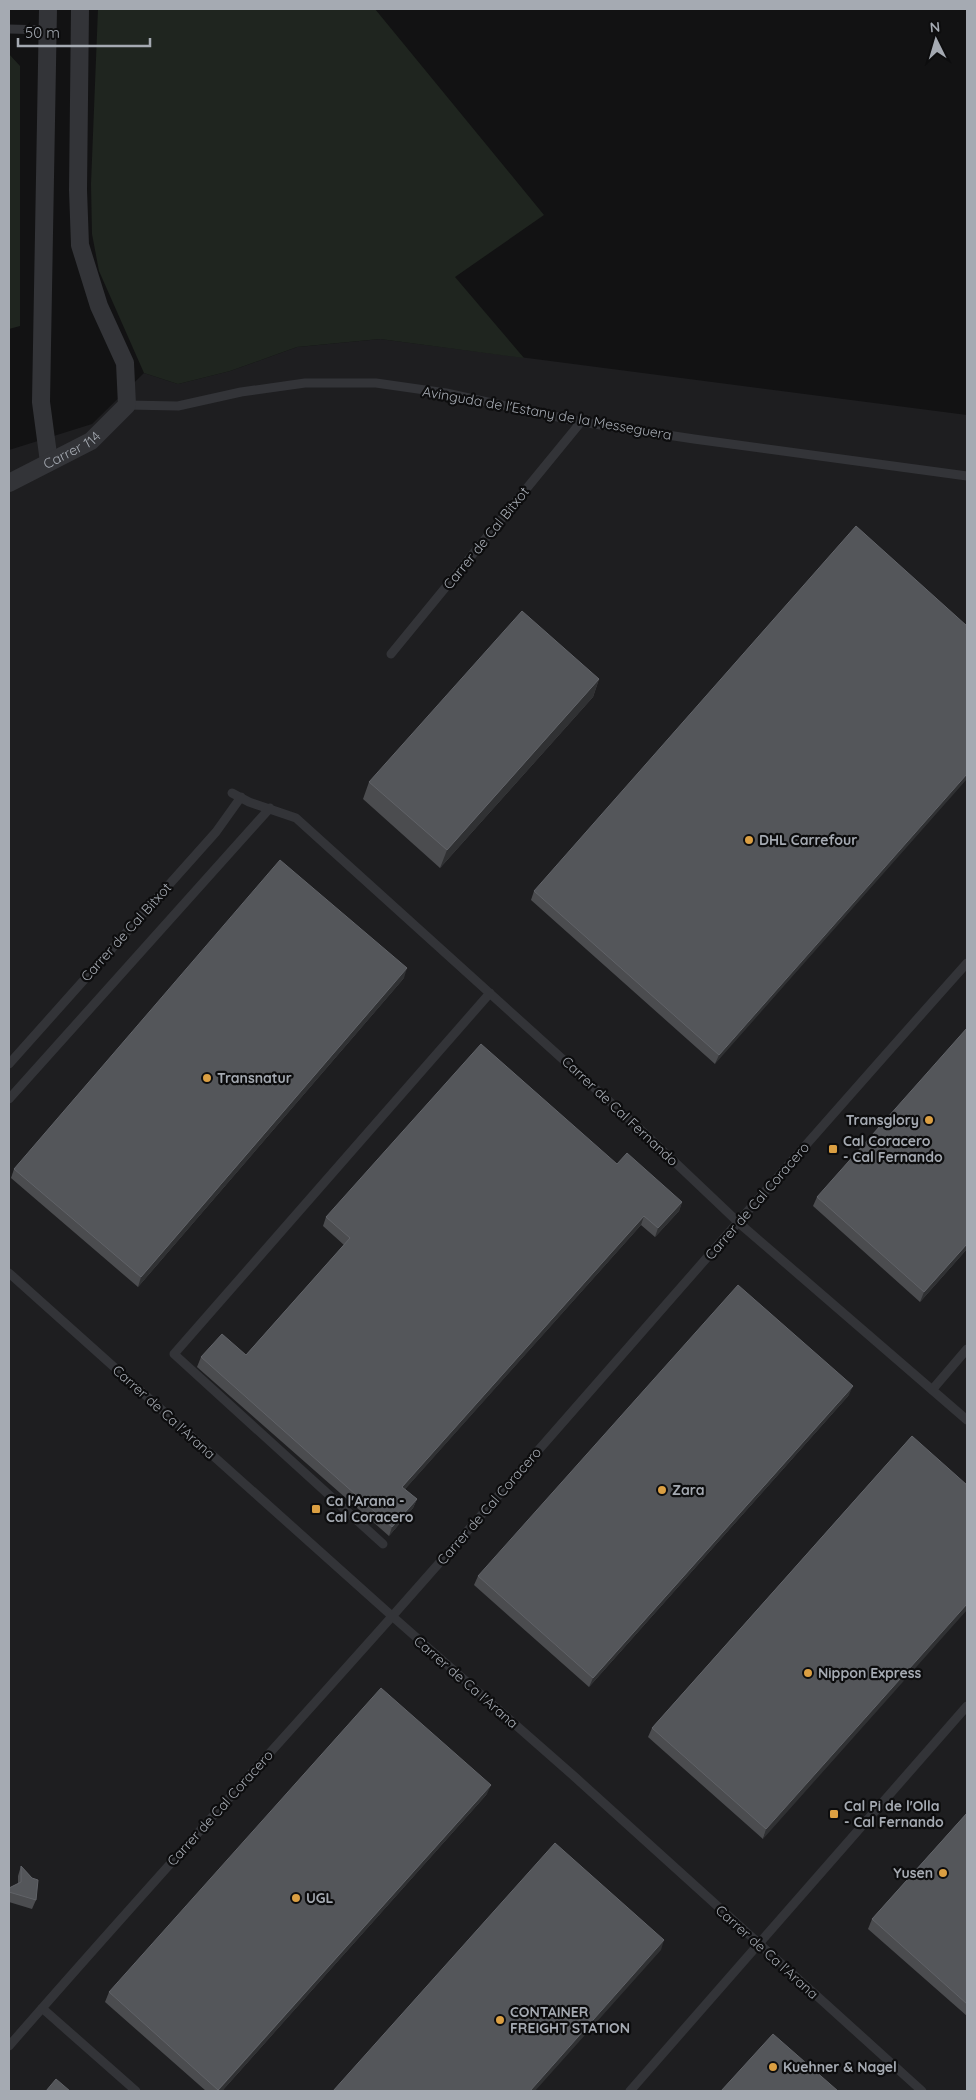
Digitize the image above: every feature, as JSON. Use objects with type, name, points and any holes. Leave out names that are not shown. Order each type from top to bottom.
[{"type":"street","points":[[48,9],[41,402],[48,462]]},
{"type":"street","points":[[80,9],[78,180],[80,246],[99,306],[125,363],[127,405]]},
{"type":"street","name":"Carrer 114","points":[[9,483],[92,441],[127,405]]},
{"type":"lane","points":[[9,29],[47,30]]},
{"type":"lane","name":"Avinguda de l'Estany de la Messeguera","points":[[127,405],[178,406],[241,392],[305,384],[376,383],[446,393],[581,422],[694,440],[967,476]]},
{"type":"lane","name":"Carrer de Cal Bitxot","points":[[391,654],[581,422]]},
{"type":"lane","name":"Carrer de Cal Bitxot","points":[[9,1064],[216,832],[236,795]]},
{"type":"lane","name":"Carrer de Cal Fernando","points":[[236,795],[296,818],[490,993],[739,1223],[967,1420]]},
{"type":"lane","points":[[9,1099],[270,808]]},
{"type":"lane","name":"Carrer de Cal Coracero","points":[[9,2046],[392,1616],[739,1223],[816,1132],[967,963]]},
{"type":"lane","points":[[383,1544],[174,1354],[490,993]]},
{"type":"lane","name":"Carrer de Ca l'Arana","points":[[9,1273],[576,1778],[922,2091]]},
{"type":"lane","points":[[932,1390],[967,1349]]},
{"type":"lane","points":[[630,2091],[967,1706]]},
{"type":"lane","points":[[42,2008],[136,2091]]},
{"type":"shaded area","points":[[98,9],[375,9],[544,215],[455,277],[524,358],[380,339],[297,347],[230,371],[178,384],[144,373],[99,271],[92,234],[91,184]]},
{"type":"shaded area","points":[[9,54],[20,66],[20,326],[9,329]]},
{"type":"shaded area","points":[[380,339],[967,415],[967,2091],[9,2091],[9,450],[92,424],[144,373],[178,384],[230,371],[297,347]]},
{"type":"building","name":"DHL Carrefour","points":[[856,526],[967,626],[967,774],[719,1055],[534,891]]},
{"type":"building","points":[[522,611],[599,679],[447,850],[369,782]]},
{"type":"building","name":"Transnatur","points":[[280,860],[407,968],[141,1277],[14,1169]]},
{"type":"building","name":"Transglory","points":[[967,1028],[967,1244],[924,1292],[817,1197]]},
{"type":"building","points":[[481,1044],[617,1164],[627,1153],[682,1202],[658,1228],[644,1216],[402,1487],[417,1499],[392,1527],[201,1357],[222,1334],[246,1355],[350,1238],[326,1217]]},
{"type":"building","name":"Zara","points":[[738,1285],[853,1386],[593,1678],[478,1576]]},
{"type":"building","name":"Nippon Express","points":[[912,1436],[967,1485],[967,1604],[766,1829],[652,1728]]},
{"type":"building","name":"UGL","points":[[381,1688],[491,1785],[218,2090],[109,1992]]},
{"type":"building","name":"Yusen","points":[[967,1813],[967,2004],[872,1919]]},
{"type":"building","name":"CONTAINER FREIGHT STATION","points":[[555,1843],[664,1940],[530,2091],[333,2091]]},
{"type":"building","points":[[21,1866],[32,1878],[38,1880],[36,1900],[9,1892],[9,1888],[21,1882]]},
{"type":"building","name":"Kuehner & Nagel","points":[[773,2034],[838,2091],[721,2091]]},
{"type":"building","points":[[56,2079],[70,2091],[46,2091]]},
{"type":"place","name":"DHL Carrefour","points":[[749,840]]},
{"type":"place","name":"Transnatur","points":[[207,1078]]},
{"type":"place","name":"Transglory","points":[[929,1120]]},
{"type":"place","name":"Cal Coracero - Cal Fernando","points":[[833,1149]]},
{"type":"place","name":"Zara","points":[[662,1490]]},
{"type":"place","name":"Ca l'Arana - Cal Coracero","points":[[316,1509]]},
{"type":"place","name":"Nippon Express","points":[[808,1673]]},
{"type":"place","name":"Cal Pi de l'Olla - Cal Fernando","points":[[834,1814]]},
{"type":"place","name":"Yusen","points":[[943,1873]]},
{"type":"place","name":"UGL","points":[[296,1898]]},
{"type":"place","name":"CONTAINER FREIGHT STATION","points":[[500,2020]]},
{"type":"place","name":"Kuehner & Nagel","points":[[773,2067]]}]
